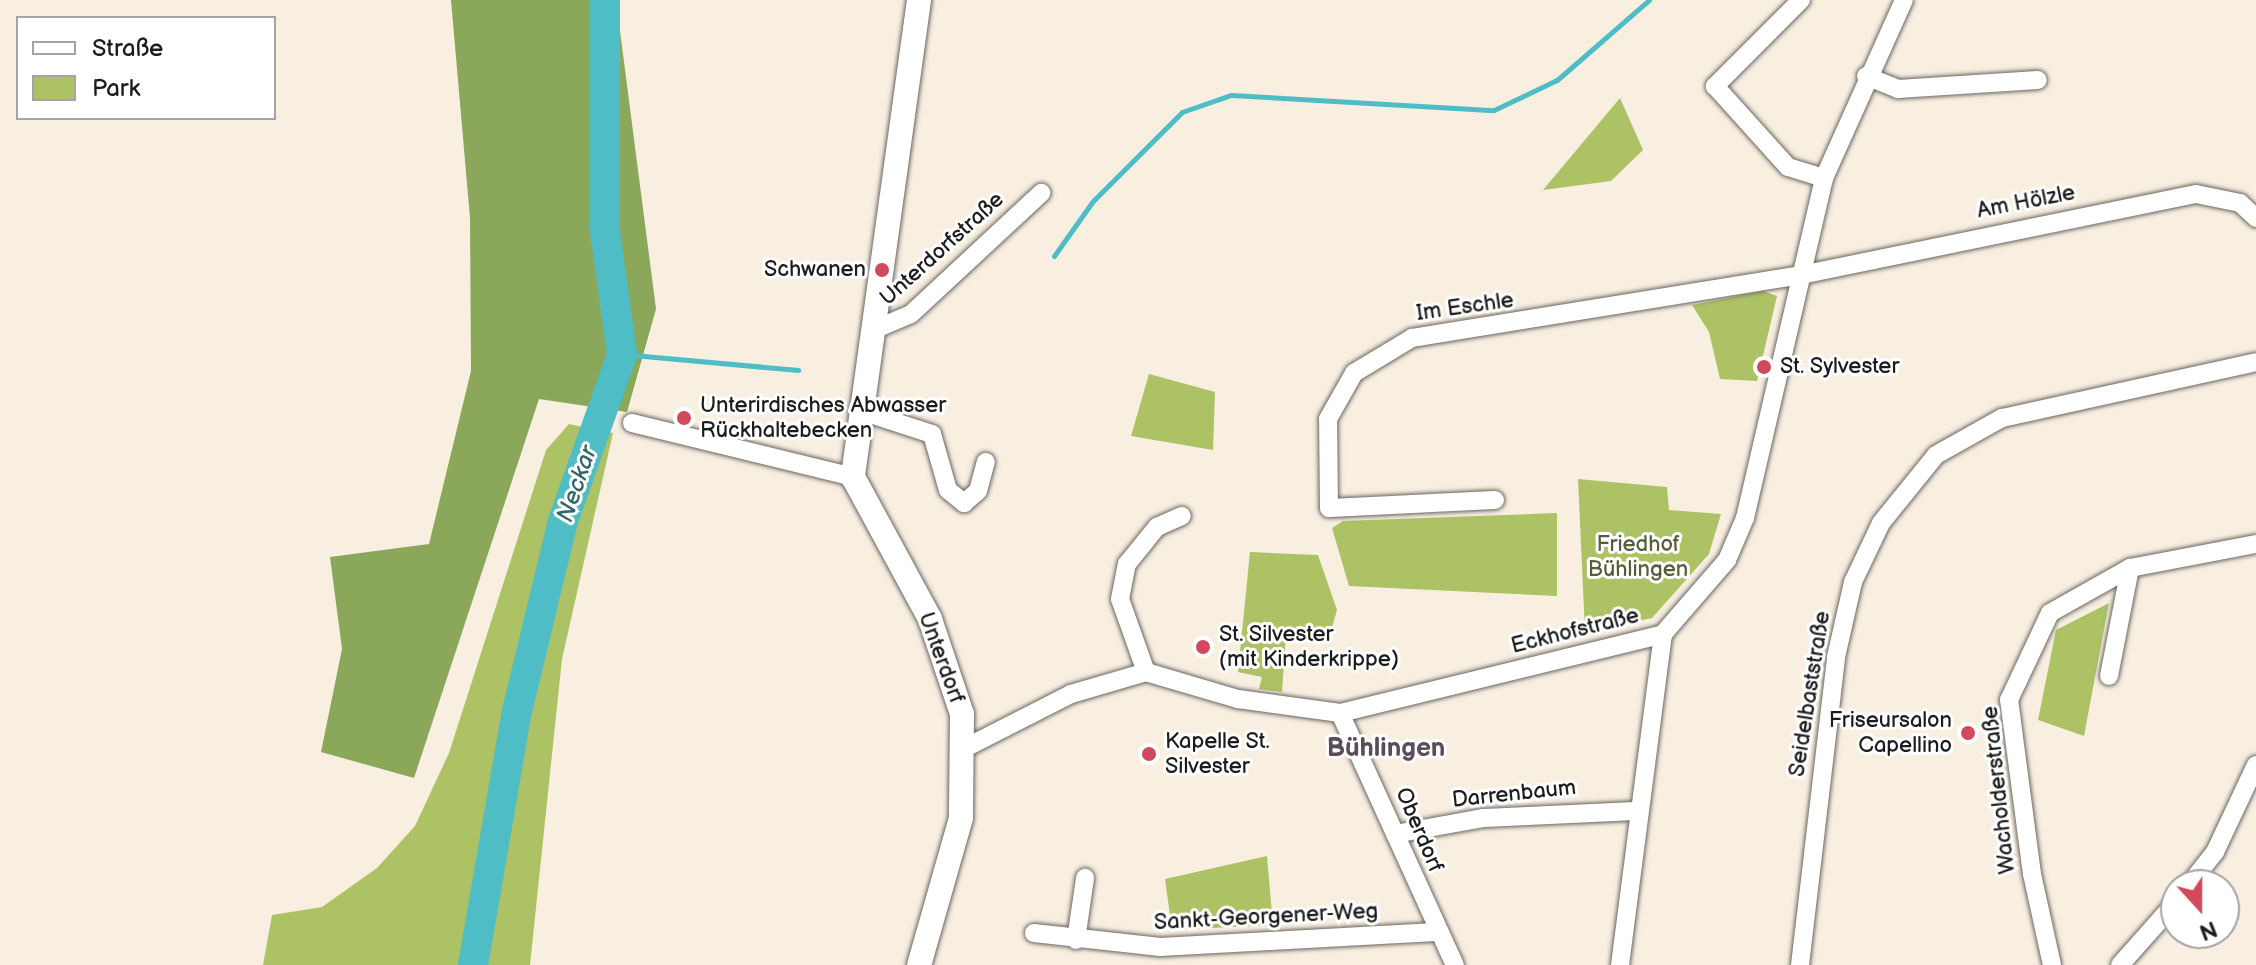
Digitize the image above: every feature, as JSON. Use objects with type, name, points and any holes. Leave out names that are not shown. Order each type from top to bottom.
[{"type":"street","points":[[632,423],[853,477],[858,410],[919,0]]},
{"type":"street","points":[[1801,0],[1715,86],[1788,167],[1824,178]]},
{"type":"street","name":"Eckhofstraße","points":[[1146,672],[1238,699],[1340,713],[1663,634],[1727,560],[1745,518],[1824,178],[1897,2]]},
{"type":"street","points":[[1866,76],[1898,89],[2038,80]]},
{"type":"street","name":"Unterdorfstraße","points":[[871,331],[911,314],[1041,193]]},
{"type":"street","name":"Am Hölzle","points":[[1801,275],[2196,194],[2240,203],[2256,218]]},
{"type":"street","name":"Im Eschle","points":[[1495,500],[1329,508],[1328,419],[1354,373],[1412,338],[1801,275]]},
{"type":"street","name":"Seidelbaststraße","points":[[1800,965],[1836,657],[1853,582],[1881,523],[1936,455],[2002,418],[2256,362]]},
{"type":"street","points":[[858,410],[932,434],[948,490],[964,503],[978,491],[986,462]]},
{"type":"street","name":"Unterdorf","points":[[853,477],[930,619],[956,687],[965,748],[961,818],[919,965]]},
{"type":"street","points":[[965,748],[1071,694],[1146,672],[1120,599],[1127,564],[1157,527],[1182,516]]},
{"type":"street","name":"Wacholderstraße","points":[[2052,965],[2032,874],[2009,700],[2050,613],[2130,568],[2256,544]]},
{"type":"street","points":[[2109,676],[2130,568]]},
{"type":"street","points":[[1620,965],[1637,811],[1663,634]]},
{"type":"street","name":"Oberdorf","points":[[1340,713],[1436,932],[1455,965]]},
{"type":"street","points":[[2202,869],[2215,852],[2256,765]]},
{"type":"street","name":"Darrenbaum","points":[[1395,834],[1483,818],[1637,811]]},
{"type":"street","points":[[1076,940],[1085,878]]},
{"type":"street","points":[[2120,965],[2160,920]]},
{"type":"street","name":"Sankt-Georgener-Weg","points":[[1034,933],[1097,945],[1436,932]]},
{"type":"street","points":[[1093,965],[1097,945]]},
{"type":"green space","points":[[451,0],[616,0],[656,309],[627,412],[539,399],[414,778],[321,752],[342,649],[330,557],[429,544],[471,371],[470,218]]},
{"type":"green space","points":[[1620,98],[1643,150],[1611,181],[1543,190]]},
{"type":"green space","points":[[1763,291],[1777,296],[1757,381],[1720,379],[1709,332],[1692,305]]},
{"type":"green space","points":[[1149,374],[1215,392],[1213,450],[1131,436]]},
{"type":"green space","points":[[569,424],[613,433],[562,659],[530,965],[263,965],[272,915],[322,907],[377,868],[415,826],[449,753],[546,450]]},
{"type":"green space","name":"Friedhof Bühlingen","points":[[1578,479],[1667,487],[1669,510],[1721,514],[1709,554],[1652,618],[1585,632]]},
{"type":"green space","points":[[1557,513],[1557,596],[1349,586],[1332,528],[1343,521]]},
{"type":"green space","points":[[1250,552],[1318,555],[1337,610],[1331,631],[1286,632],[1282,692],[1259,689],[1262,677],[1238,672]]},
{"type":"green space","points":[[2109,603],[2084,736],[2038,720],[2056,630]]},
{"type":"green space","points":[[1267,856],[1273,925],[1172,930],[1165,879]]},
{"type":"waterway","name":"Neckar","points":[[473,965],[517,711],[563,521],[622,354],[605,232],[605,0]]},
{"type":"waterway","points":[[1054,256],[1093,201],[1182,112],[1231,95],[1494,110],[1557,80],[1649,0]]},
{"type":"waterway","points":[[622,354],[798,370]]},
{"type":"place","name":"Schwanen","points":[[882,270]]},
{"type":"place","name":"St. Sylvester","points":[[1764,367]]},
{"type":"place","name":"Unterirdisches Abwasser Rückhaltebecken","points":[[684,418]]},
{"type":"place","name":"St. Silvester (mit Kinderkrippe)","points":[[1203,647]]},
{"type":"place","name":"Friseursalon Capellino","points":[[1968,733]]},
{"type":"place","name":"Kapelle St. Silvester","points":[[1149,754]]},
{"type":"district","name":"Bühlingen","points":[[1386,749]]}]
